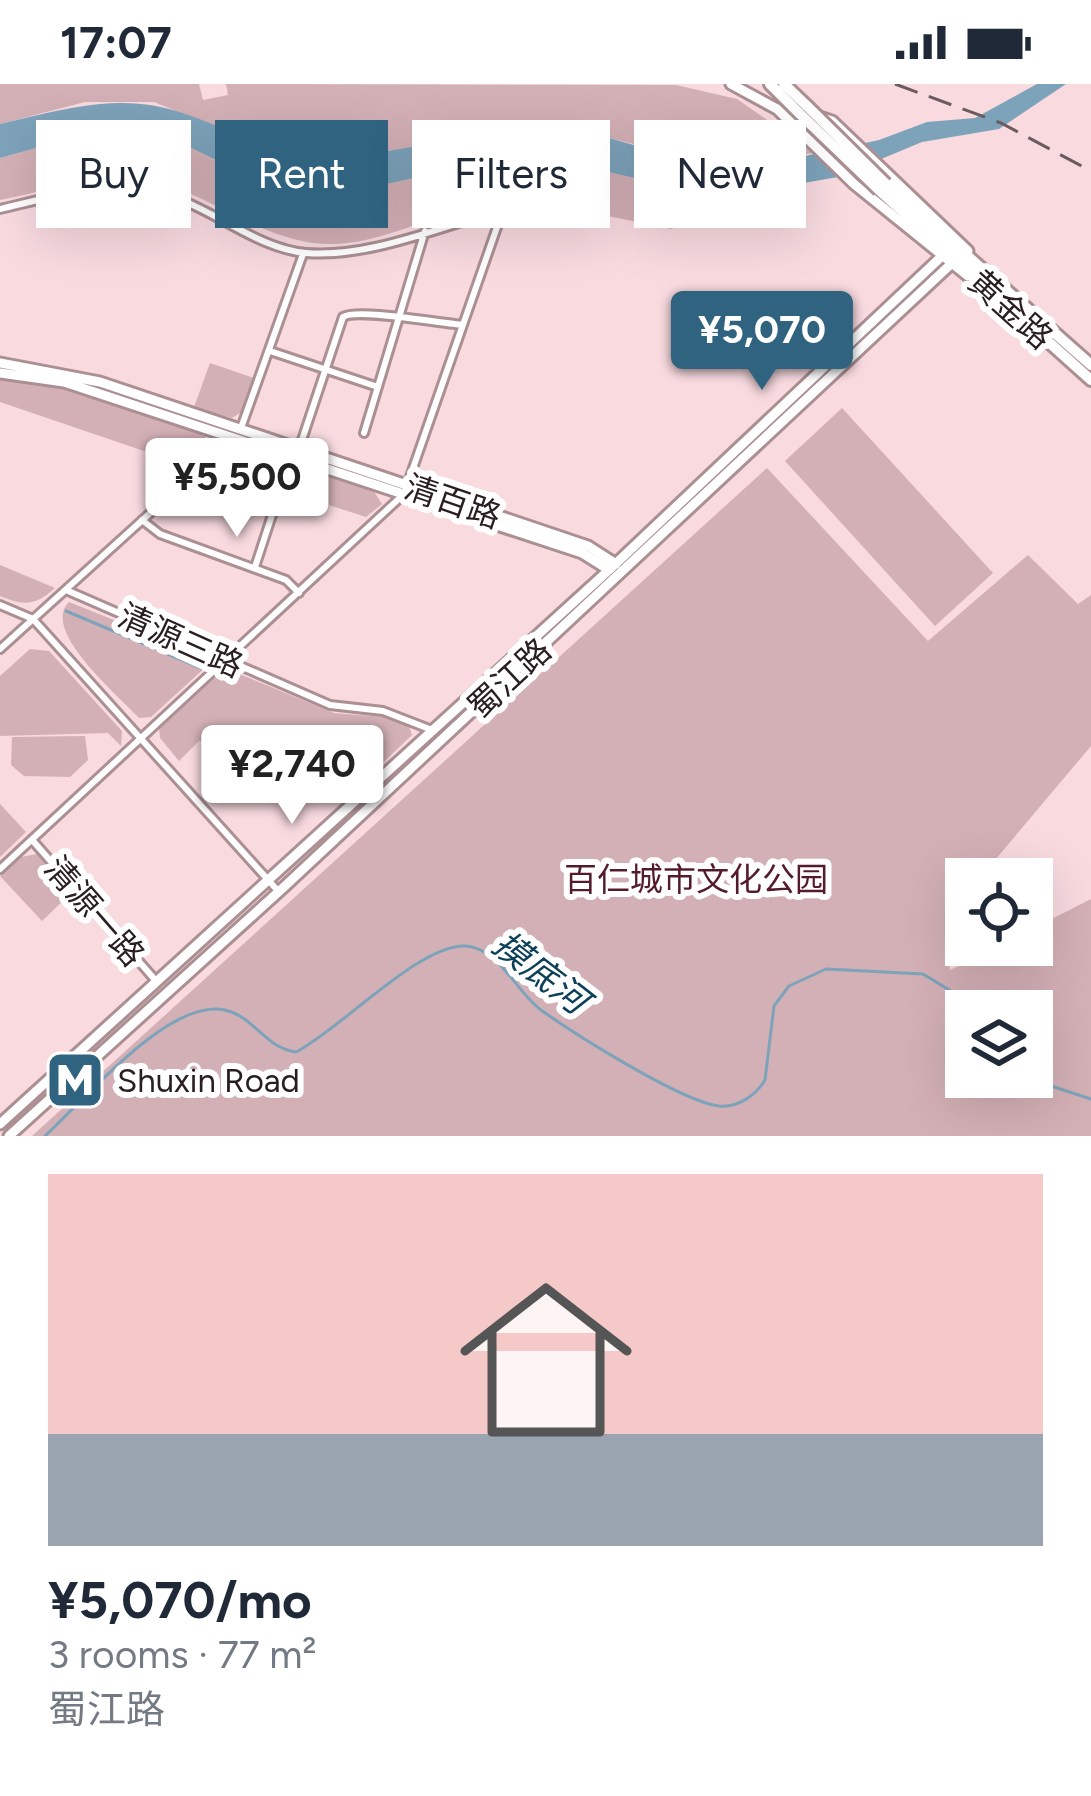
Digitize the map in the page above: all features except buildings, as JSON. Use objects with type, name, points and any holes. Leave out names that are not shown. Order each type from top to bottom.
[{"type":"main road","points":[[770,84],[882,187]]},
{"type":"main road","points":[[784,84],[882,187]]},
{"type":"main road","name":"黄金路","points":[[882,187],[1091,380]]},
{"type":"main road","name":"黄金路","points":[[994,287],[1091,365]]},
{"type":"street","points":[[731,84],[777,109],[946,260],[994,287]]},
{"type":"street","points":[[811,141],[807,125],[819,115],[879,165],[994,287]]},
{"type":"street","points":[[0,209],[101,188],[140,189],[172,196],[303,253],[367,248],[503,210],[406,490],[0,869]]},
{"type":"street","points":[[364,433],[425,231]]},
{"type":"street","points":[[0,649],[238,433],[303,253]]},
{"type":"street","name":"蜀江路","points":[[9,1136],[279,892],[946,260]]},
{"type":"street","points":[[254,568],[343,317],[352,311],[400,321],[463,325]]},
{"type":"street","points":[[270,351],[378,387]]},
{"type":"street","name":"清百路","points":[[0,362],[100,382],[582,553],[616,571]]},
{"type":"street","name":"清百路","points":[[0,373],[64,382],[238,433]]},
{"type":"street","points":[[142,520],[160,534],[286,580],[299,593]]},
{"type":"street","name":"蜀江路","points":[[0,1124],[432,730],[616,571]]},
{"type":"street","name":"清源三路","points":[[66,590],[330,705],[383,711],[432,730]]},
{"type":"street","points":[[0,605],[33,619],[279,892]]},
{"type":"street","name":"清源一路","points":[[32,839],[157,982]]},
{"type":"green space","points":[[0,84],[199,84],[203,100],[228,95],[226,84],[676,85],[737,99],[767,120],[634,120],[634,144],[610,138],[610,120],[412,120],[412,147],[388,151],[388,120],[215,120],[215,127],[154,102],[85,102],[0,124]]},
{"type":"green space","points":[[36,148],[36,192],[0,200],[0,158]]},
{"type":"green space","points":[[191,148],[215,160],[215,206],[191,194]]},
{"type":"green space","points":[[412,164],[412,226],[336,244],[262,228],[388,228],[388,165]]},
{"type":"green space","points":[[610,172],[634,178],[634,221],[610,216]]},
{"type":"green space","points":[[210,363],[254,378],[243,411],[232,418],[194,407]]},
{"type":"green space","points":[[0,378],[70,389],[205,435],[205,453],[188,466],[0,402]]},
{"type":"green space","points":[[842,408],[993,573],[935,626],[785,461]]},
{"type":"green space","points":[[253,452],[373,490],[382,504],[366,517],[220,470],[223,462]]},
{"type":"green space","name":"百仁城市文化公园","points":[[767,468],[928,641],[1028,555],[1078,604],[1091,595],[1091,746],[997,858],[945,858],[945,966],[950,970],[958,966],[1053,966],[1053,918],[1091,899],[1091,1136],[32,1136]]},
{"type":"green space","points":[[0,565],[55,588],[29,602],[0,596]]},
{"type":"green space","points":[[69,602],[206,657],[208,665],[151,717],[139,718],[73,645],[63,614]]},
{"type":"green space","points":[[30,649],[49,651],[122,731],[121,746],[108,733],[0,736],[0,676]]},
{"type":"green space","points":[[221,670],[334,713],[386,717],[409,726],[412,735],[369,776],[320,739],[199,741],[179,761],[160,738],[159,726]]},
{"type":"green space","points":[[85,736],[88,760],[70,777],[24,776],[11,765],[12,737]]},
{"type":"green space","points":[[0,804],[26,832],[0,857]]},
{"type":"green space","points":[[37,854],[72,892],[42,921],[0,876],[21,857]]},
{"type":"water","points":[[1037,84],[1066,84],[999,129],[922,142],[838,177],[806,183],[806,156],[879,140],[927,122],[975,118]]},
{"type":"water","points":[[150,105],[215,125],[215,160],[191,148],[191,120],[36,120],[36,148],[0,158],[0,124],[88,106]]},
{"type":"water","points":[[610,138],[634,145],[634,178],[610,172]]},
{"type":"water","points":[[412,147],[412,178],[388,183],[388,151]]},
{"type":"waterway","points":[[66,611],[201,668]]},
{"type":"waterway","name":"摸底河","points":[[45,1136],[129,1055],[179,1019],[203,1010],[225,1010],[276,1045],[296,1052],[426,958],[465,946],[488,954],[532,1002],[577,1034],[680,1093],[719,1106],[740,1103],[765,1080],[774,1006],[789,986],[826,969],[923,974],[949,990]]},
{"type":"waterway","name":"摸底河","points":[[1053,1087],[1091,1099]]},
{"type":"railway","points":[[895,84],[1001,123],[1091,171]]},
{"type":"place","name":"Shuxin Road","points":[[75,1080]]}]
